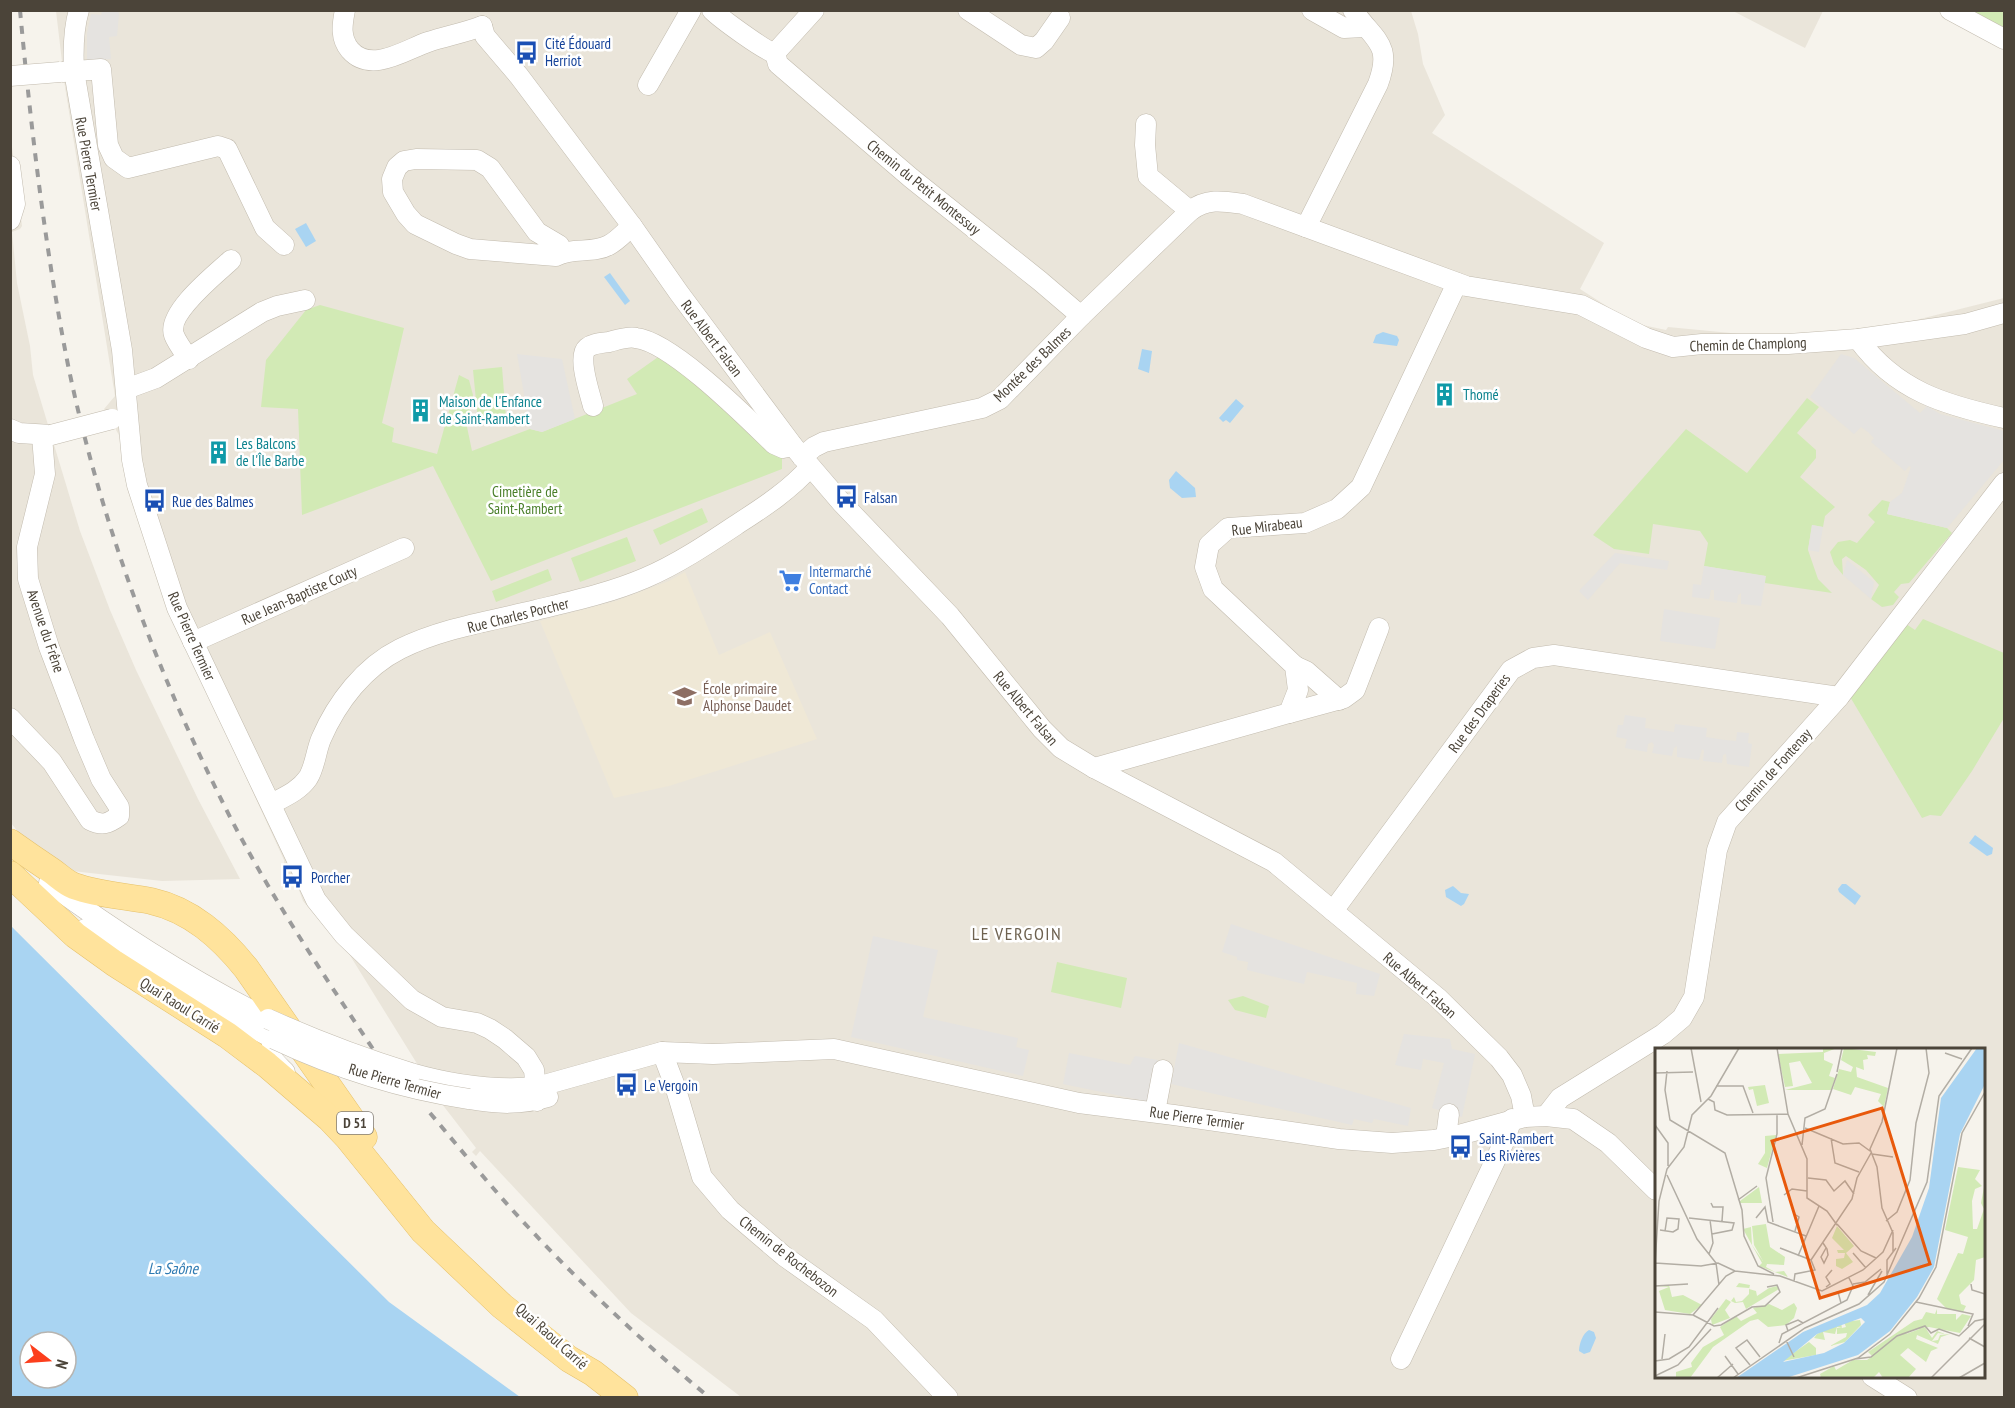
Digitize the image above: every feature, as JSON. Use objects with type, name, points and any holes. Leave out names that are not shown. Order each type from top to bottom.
[{"type":"main road","name":"Quai Raoul Carrié","points":[[10,843],[72,885],[113,896],[151,901],[179,910],[203,925],[228,946],[410,1198],[478,1272],[565,1346],[593,1373]]},
{"type":"main road","name":"Quai Raoul Carrié","points":[[10,874],[75,935],[114,963],[227,1035],[267,1065],[330,1119],[348,1138],[431,1239],[502,1306],[569,1359],[593,1373]]},
{"type":"main road","name":"D 51","points":[[593,1373],[626,1398]]},
{"type":"street","name":"Rue Pierre Termier","points":[[79,10],[73,52],[67,72],[122,350],[126,389],[120,417],[137,485],[177,608],[316,900],[352,942],[398,988],[428,1010],[442,1017],[477,1023],[490,1029],[526,1057],[534,1070],[529,1095]]},
{"type":"street","points":[[345,10],[342,33],[346,46],[355,56],[370,62],[392,57],[485,18]]},
{"type":"street","points":[[648,85],[691,10]]},
{"type":"street","points":[[712,10],[753,39],[763,49],[775,53],[814,10]]},
{"type":"street","points":[[968,10],[1021,45],[1036,48],[1044,41],[1060,18]]},
{"type":"street","points":[[1306,227],[1378,84],[1385,59],[1376,37],[1359,19],[1344,28],[1312,10]]},
{"type":"street","points":[[1950,10],[2004,39]]},
{"type":"street","name":"Rue Albert Falsan","points":[[485,18],[485,36],[519,76],[632,226],[679,293],[802,457],[950,616],[1042,729],[1061,748],[1094,768],[1274,862],[1438,998],[1499,1058],[1512,1075],[1521,1096],[1518,1118]]},
{"type":"street","name":"Chemin du Petit Montessuy","points":[[775,53],[778,64],[838,117],[1081,316]]},
{"type":"street","points":[[10,76],[101,69],[108,145],[114,158],[128,168],[218,146],[227,149],[265,228],[284,245]]},
{"type":"street","points":[[1146,124],[1145,145],[1148,176],[1190,211]]},
{"type":"street","points":[[563,252],[559,245],[537,232],[490,168],[477,160],[416,159],[404,161],[397,167],[392,179],[393,192],[410,219],[431,232],[470,249],[556,256],[563,252],[589,250],[609,245],[632,226]]},
{"type":"street","points":[[10,166],[15,204],[10,219]]},
{"type":"street","name":"Montée des Balmes","points":[[802,457],[824,442],[982,408],[1000,399],[1081,316],[1200,203],[1220,200],[1243,204],[1457,283],[1500,293]]},
{"type":"street","points":[[189,359],[173,334],[173,322],[180,310],[231,260]]},
{"type":"street","name":"Rue Mirabeau","points":[[1338,699],[1306,671],[1295,666],[1213,589],[1205,567],[1209,545],[1228,528],[1305,523],[1337,509],[1361,487],[1457,283]]},
{"type":"street","name":"Chemin de Champlong","points":[[1500,293],[1581,305],[1647,338],[1673,347],[1702,344],[1788,344],[1858,339],[1965,324],[2004,313]]},
{"type":"street","points":[[126,389],[156,378],[262,312],[305,300]]},
{"type":"street","points":[[593,406],[584,369],[575,353],[597,344],[636,337],[659,346],[711,384],[774,444],[802,457]]},
{"type":"street","points":[[1858,339],[1872,359],[1908,386],[1956,407],[2004,418]]},
{"type":"street","points":[[13,436],[46,435],[120,417]]},
{"type":"street","name":"Avenue du Frêne","points":[[10,718],[52,762],[90,820],[100,825],[109,824],[119,816],[119,807],[101,779],[84,739],[28,579],[27,547],[45,474],[46,435]]},
{"type":"street","name":"Rue Charles Porcher","points":[[271,804],[297,789],[308,777],[320,741],[347,693],[375,666],[399,650],[426,638],[596,595],[646,578],[693,553],[752,515],[785,490],[802,457]]},
{"type":"street","name":"Chemin de Fontenay","points":[[1546,1116],[1560,1098],[1663,1034],[1682,1018],[1694,997],[1717,850],[1726,822],[1839,696],[2004,483]]},
{"type":"street","name":"Rue Jean-Baptiste Couty","points":[[193,642],[404,548]]},
{"type":"street","points":[[1094,768],[1338,699],[1355,690],[1378,628]]},
{"type":"street","name":"Rue des Draperies","points":[[1333,911],[1511,670],[1533,658],[1554,655],[1839,696]]},
{"type":"street","points":[[1289,713],[1298,690],[1295,666]]},
{"type":"street","name":"Rue Pierre Termier","points":[[10,843],[45,879],[93,915],[213,991],[314,1039],[492,1103],[664,1058],[834,1049],[1080,1103],[1339,1139],[1392,1143],[1446,1137],[1518,1118],[1546,1116],[1573,1119],[1608,1143],[1655,1189]]},
{"type":"street","points":[[93,915],[100,903],[113,896]]},
{"type":"street","name":"Rue Pierre Termier","points":[[41,903],[202,1001],[297,1050],[386,1081],[435,1094],[465,1092]]},
{"type":"street","name":"Rue Pierre Termier","points":[[93,915],[97,930],[124,952]]},
{"type":"street","name":"Rue Pierre Termier","points":[[274,1039],[281,1035],[314,1039]]},
{"type":"street","points":[[274,1039],[270,1050],[272,1059],[330,1119]]},
{"type":"street","name":"Chemin de Rochebozon","points":[[664,1058],[675,1086],[702,1177],[730,1210],[784,1256],[874,1320],[948,1398]]},
{"type":"street","points":[[1155,1112],[1164,1069]]},
{"type":"street","points":[[1446,1137],[1449,1114]]},
{"type":"street","points":[[1401,1359],[1503,1144],[1518,1118]]},
{"type":"street","points":[[1874,1378],[1907,1398]]},
{"type":"shaded area","points":[[56,11],[1411,11],[1423,64],[1445,115],[1432,133],[1604,243],[1580,289],[1633,323],[1666,330],[1668,327],[1783,338],[1844,338],[2004,298],[2004,1395],[2002,1398],[741,1397],[631,1313],[480,1151],[476,1156],[472,1152],[476,1148],[442,1104],[346,949],[338,943],[303,901],[299,890],[285,872],[284,860],[172,616],[124,471],[120,437],[104,409],[115,396],[65,87]]},
{"type":"shaded area","points":[[102,11],[118,11],[119,14],[117,36],[109,37],[111,59],[87,61],[87,33],[91,14],[101,15]]},
{"type":"shaded area","points":[[1733,11],[1823,11],[1805,48]]},
{"type":"shaded area","points":[[10,131],[22,226],[12,232],[17,283],[30,346],[33,375],[80,531],[136,670],[198,799],[240,879],[162,881],[72,871],[23,838],[11,823]]},
{"type":"shaded area","points":[[517,354],[562,359],[575,419],[542,432],[530,429]]},
{"type":"shaded area","points":[[1841,354],[1854,358],[1920,413],[1927,406],[1940,414],[2004,431],[2004,460],[1947,528],[1887,514],[1890,502],[1902,493],[1911,467],[1909,466],[1905,471],[1871,442],[1874,438],[1868,432],[1861,427],[1854,434],[1810,397]]},
{"type":"shaded area","points":[[1812,525],[1823,527],[1819,552],[1808,550]]},
{"type":"shaded area","points":[[1615,553],[1669,561],[1667,570],[1620,563],[1588,600],[1579,591]]},
{"type":"shaded area","points":[[1847,560],[1874,582],[1871,599],[1843,575]]},
{"type":"shaded area","points":[[1704,566],[1766,576],[1761,606],[1741,604],[1741,593],[1738,595],[1737,603],[1714,600],[1714,590],[1711,590],[1709,599],[1692,597],[1693,584],[1701,585]]},
{"type":"shaded area","name":"École primaire Alphonse Daudet","points":[[685,572],[719,655],[770,632],[817,739],[669,786],[614,798],[540,621],[616,601],[669,581]]},
{"type":"shaded area","points":[[1664,609],[1720,618],[1715,649],[1660,641]]},
{"type":"shaded area","points":[[1625,715],[1646,718],[1645,728],[1674,732],[1675,724],[1707,728],[1706,737],[1725,740],[1736,741],[1737,732],[1749,733],[1748,743],[1752,744],[1749,767],[1727,764],[1726,754],[1723,755],[1722,763],[1703,761],[1704,751],[1702,749],[1699,760],[1677,757],[1677,746],[1672,756],[1652,753],[1654,745],[1652,742],[1648,744],[1647,752],[1625,748],[1627,739],[1616,737],[1618,725],[1623,725]]},
{"type":"shaded area","points":[[1231,924],[1380,974],[1374,996],[1356,994],[1357,983],[1307,972],[1304,984],[1247,970],[1248,962],[1237,960],[1237,957],[1222,952]]},
{"type":"shaded area","points":[[873,936],[938,950],[923,1017],[1018,1038],[1016,1047],[1029,1050],[1023,1076],[851,1037]]},
{"type":"shaded area","points":[[1404,1034],[1450,1039],[1452,1049],[1475,1054],[1462,1117],[1432,1108],[1444,1063],[1423,1059],[1421,1070],[1395,1065]]},
{"type":"shaded area","points":[[1179,1043],[1411,1108],[1408,1126],[1374,1119],[1372,1123],[1354,1119],[1352,1125],[1171,1084]]},
{"type":"shaded area","points":[[1069,1053],[1130,1065],[1135,1056],[1158,1060],[1150,1102],[1063,1084]]},
{"type":"green space","points":[[1966,11],[2004,11],[2004,33]]},
{"type":"green space","name":"Cimetière de Saint-Rambert","points":[[320,305],[404,328],[382,423],[394,428],[392,442],[437,454],[459,375],[469,380],[473,395],[467,427],[472,451],[530,429],[542,432],[637,394],[627,379],[661,355],[782,457],[782,469],[491,581],[433,466],[302,515],[298,409],[261,407],[266,360],[306,310]]},
{"type":"green space","points":[[502,367],[506,418],[478,421],[473,370]]},
{"type":"green space","points":[[1807,398],[1819,407],[1797,433],[1816,450],[1816,458],[1800,477],[1835,507],[1825,516],[1823,527],[1812,525],[1808,550],[1818,579],[1832,593],[1765,583],[1765,576],[1704,566],[1708,543],[1700,531],[1653,524],[1649,554],[1614,549],[1593,535],[1686,429],[1747,473]]},
{"type":"green space","points":[[1882,500],[1890,502],[1887,514],[1947,528],[1952,533],[1909,583],[1901,584],[1894,592],[1899,597],[1893,605],[1882,607],[1871,599],[1879,585],[1866,570],[1846,556],[1842,559],[1843,575],[1834,564],[1830,552],[1838,542],[1850,540],[1857,543],[1875,522],[1868,515]]},
{"type":"green space","points":[[702,508],[708,522],[660,545],[653,530]]},
{"type":"green space","points":[[627,537],[636,561],[580,582],[571,558]]},
{"type":"green space","points":[[548,569],[552,580],[496,602],[492,591]]},
{"type":"green space","points":[[1923,619],[2004,653],[2004,718],[1941,816],[1930,815],[1922,818],[1849,695],[1903,622],[1915,630]]},
{"type":"green space","points":[[1057,962],[1127,978],[1121,1008],[1051,992]]},
{"type":"green space","points":[[1243,996],[1269,1006],[1266,1018],[1235,1010],[1228,1000]]},
{"type":"water","points":[[306,223],[316,241],[306,247],[295,229]]},
{"type":"water","points":[[610,273],[630,301],[625,305],[604,277]]},
{"type":"water","points":[[1383,332],[1397,336],[1399,340],[1397,346],[1373,343],[1376,335]]},
{"type":"water","points":[[1142,349],[1152,351],[1149,373],[1138,369]]},
{"type":"water","points":[[1236,399],[1244,406],[1230,423],[1226,420],[1223,422],[1219,418]]},
{"type":"water","points":[[1176,471],[1195,488],[1196,497],[1182,498],[1170,488],[1169,480]]},
{"type":"water","points":[[1975,835],[1993,848],[1992,854],[1987,856],[1969,843]]},
{"type":"water","points":[[1842,884],[1846,884],[1861,896],[1855,905],[1839,892],[1838,889]]},
{"type":"water","points":[[1453,886],[1461,893],[1469,894],[1461,906],[1446,897],[1445,890]]},
{"type":"water","name":"La Saône","points":[[11,926],[389,1302],[520,1397],[11,1397]]},
{"type":"water","points":[[1589,1330],[1594,1332],[1596,1338],[1590,1352],[1584,1354],[1579,1351],[1580,1345],[1583,1336]]},
{"type":"railway","points":[[20,10],[52,277],[68,365],[95,477],[131,588],[173,696],[222,801],[293,927],[373,1049]]},
{"type":"railway","points":[[430,1113],[503,1200],[572,1272],[639,1337],[710,1398]]},
{"type":"place","name":"Cité Édouard Herriot","points":[[527,52]]},
{"type":"place","name":"Thomé","points":[[1445,394]]},
{"type":"place","name":"Maison de l'Enfance de Saint-Rambert","points":[[421,410]]},
{"type":"place","name":"Les Balcons de l'Île Barbe","points":[[218,452]]},
{"type":"place","name":"Falsan","points":[[846,497]]},
{"type":"place","name":"Rue des Balmes","points":[[154,501]]},
{"type":"place","name":"Intermarché Contact","points":[[791,580]]},
{"type":"place","name":"École primaire Alphonse Daudet","points":[[685,697]]},
{"type":"place","name":"Porcher","points":[[293,877]]},
{"type":"place","name":"Le Vergoin","points":[[626,1085]]},
{"type":"place","name":"Saint-Rambert Les Rivières","points":[[1461,1147]]},
{"type":"district","name":"LE VERGOIN","points":[[1017,933]]}]
